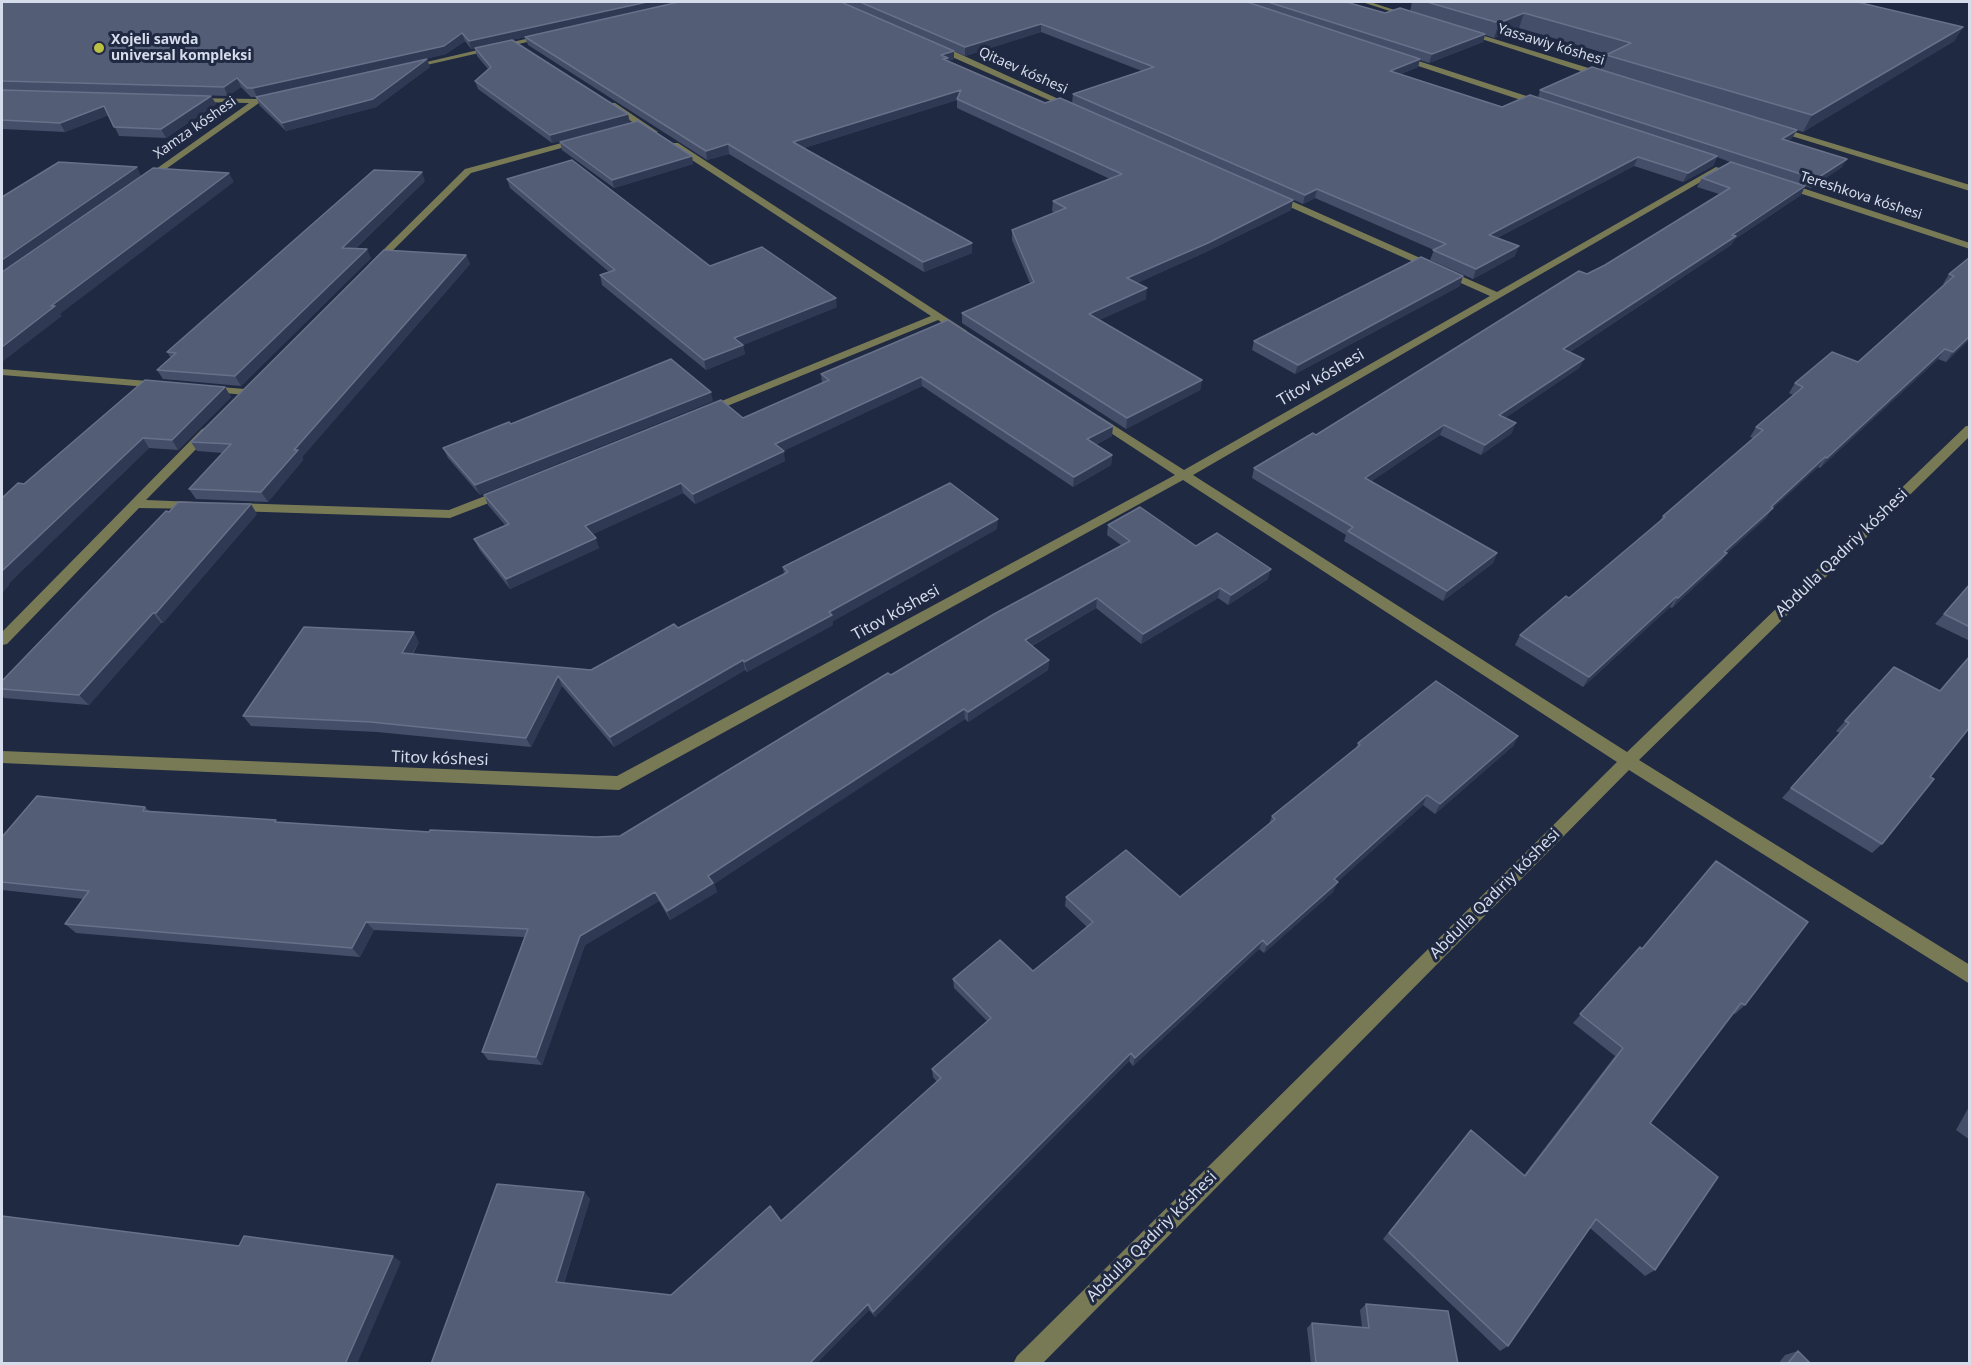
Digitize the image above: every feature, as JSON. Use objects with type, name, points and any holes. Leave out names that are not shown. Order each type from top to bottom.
[{"type":"street","points":[[1365,2],[1421,19]]},
{"type":"street","name":"Yassawiy kóshesi","points":[[1456,30],[1619,80]]},
{"type":"street","points":[[403,68],[561,33]]},
{"type":"street","name":"Qitaev kóshesi","points":[[921,40],[1084,112]]},
{"type":"street","points":[[516,43],[535,55]]},
{"type":"street","points":[[1390,54],[1547,106]]},
{"type":"street","points":[[187,99],[257,101],[291,94]]},
{"type":"street","points":[[603,99],[635,125],[978,342]]},
{"type":"street","name":"Xamza kóshesi","points":[[139,184],[257,101]]},
{"type":"street","points":[[1764,125],[1970,188]]},
{"type":"street","points":[[369,269],[468,171],[595,136]]},
{"type":"street","name":"Titov kóshesi","points":[[2,757],[619,783],[1184,475],[1498,296],[1719,163]]},
{"type":"street","name":"Tereshkova kóshesi","points":[[1770,180],[1970,246]]},
{"type":"street","points":[[1269,195],[1498,296]]},
{"type":"street","points":[[694,415],[939,316]]},
{"type":"street","points":[[2,372],[176,386]]},
{"type":"street","points":[[199,388],[245,392]]},
{"type":"street","points":[[1086,411],[1628,761],[1970,976]]},
{"type":"street","points":[[2,640],[214,424]]},
{"type":"street","name":"Abdulla Qadıriy kóshesi","points":[[1026,1364],[1628,761],[1970,429]]},
{"type":"street","points":[[135,504],[450,514],[517,487]]},
{"type":"building","points":[[2,2],[647,2],[469,41],[462,33],[444,46],[247,88],[237,78],[224,87],[2,81]]},
{"type":"building","points":[[679,2],[841,2],[954,51],[941,55],[948,58],[943,59],[1045,103],[1060,98],[1293,200],[1208,243],[1127,278],[1147,288],[1089,314],[1202,380],[1127,418],[962,313],[1034,282],[1012,230],[1066,208],[1053,201],[1122,174],[957,99],[961,90],[793,142],[972,243],[923,262],[728,144],[706,151],[525,37]]},
{"type":"building","points":[[860,2],[1247,2],[1420,59],[1390,71],[1502,107],[1530,95],[1717,156],[1688,173],[1638,157],[1489,235],[1519,246],[1476,269],[1433,250],[1446,244],[1317,189],[1305,195],[1073,94],[1154,67],[1041,24],[965,47]]},
{"type":"building","points":[[1268,2],[1346,2],[1385,13],[1400,8],[1485,34],[1432,54]]},
{"type":"building","points":[[1427,2],[1857,2],[1963,27],[1812,115],[1606,55],[1631,43],[1524,13],[1499,23]]},
{"type":"building","points":[[512,40],[628,114],[550,135],[475,81],[491,67],[475,48]]},
{"type":"building","points":[[427,59],[373,99],[282,123],[256,97]]},
{"type":"building","points":[[1592,67],[1797,130],[1782,139],[1847,159],[1816,179],[1540,90]]},
{"type":"building","points":[[2,90],[211,96],[161,129],[114,127],[104,106],[60,123],[2,120]]},
{"type":"building","points":[[638,121],[692,156],[612,180],[560,142]]},
{"type":"building","points":[[572,160],[710,266],[762,247],[836,298],[734,338],[743,345],[704,360],[600,275],[615,270],[507,179]]},
{"type":"building","points":[[59,162],[137,167],[2,260],[2,197]]},
{"type":"building","points":[[1731,162],[1805,186],[1732,235],[1736,236],[1563,349],[1584,359],[1499,415],[1516,423],[1485,445],[1444,425],[1365,478],[1497,553],[1447,591],[1348,531],[1353,527],[1254,468],[1313,433],[1316,435],[1579,271],[1587,274],[1605,265],[1730,188],[1702,178]]},
{"type":"building","points":[[153,168],[229,173],[51,306],[55,306],[2,347],[2,272]]},
{"type":"building","points":[[374,170],[422,172],[342,248],[367,249],[235,376],[157,370],[176,353],[167,352]]},
{"type":"building","points":[[384,250],[466,255],[294,450],[298,450],[261,492],[189,489],[231,444],[191,442]]},
{"type":"building","points":[[1421,257],[1463,276],[1298,365],[1254,341]]},
{"type":"building","points":[[1970,257],[1970,336],[1953,352],[1945,349],[1771,507],[1773,508],[1724,552],[1727,553],[1589,677],[1520,635],[1566,596],[1569,598],[1763,430],[1756,427],[1803,387],[1795,383],[1832,352],[1858,362],[1954,276],[1949,274]]},
{"type":"building","points":[[948,320],[1113,426],[1087,439],[1112,455],[1074,477],[921,377],[775,444],[784,451],[693,494],[681,483],[585,526],[596,538],[506,579],[474,539],[509,524],[484,495],[721,400],[743,418],[829,380],[821,374]]},
{"type":"building","points":[[671,359],[711,392],[475,485],[443,448],[509,422],[511,424]]},
{"type":"building","points":[[145,380],[225,387],[172,440],[143,438],[2,571],[2,498],[18,483],[24,484]]},
{"type":"building","points":[[950,483],[998,519],[829,612],[832,615],[744,662],[743,660],[610,737],[558,676],[526,738],[371,722],[243,716],[304,627],[414,632],[402,653],[591,670],[674,624],[678,628],[788,572],[783,567]]},
{"type":"building","points":[[178,502],[251,504],[156,613],[153,613],[79,695],[2,689],[2,681],[166,511],[169,512]]},
{"type":"building","points":[[1140,507],[1196,546],[1217,533],[1271,569],[1231,595],[1220,588],[1143,634],[1097,598],[1025,640],[1049,660],[968,712],[964,709],[813,807],[708,876],[713,883],[667,911],[655,892],[580,936],[536,1057],[482,1052],[528,929],[366,922],[352,948],[65,924],[89,891],[2,882],[2,837],[37,796],[145,807],[143,811],[276,820],[275,822],[429,832],[430,830],[620,836],[888,673],[891,675],[994,614],[1130,541],[1108,525]]},
{"type":"building","points":[[1970,584],[1970,627],[1944,614]]},
{"type":"building","points":[[1970,656],[1970,727],[1930,777],[1934,779],[1882,844],[1791,788],[1849,723],[1845,721],[1894,667],[1940,691]]},
{"type":"building","points":[[1436,681],[1518,736],[1440,804],[1427,795],[1334,879],[1338,882],[1267,945],[1263,940],[1135,1058],[1131,1053],[873,1312],[868,1304],[809,1364],[431,1364],[497,1184],[584,1192],[556,1282],[671,1295],[770,1206],[781,1221],[941,1078],[932,1069],[991,1018],[953,979],[1000,940],[1033,971],[1093,922],[1066,897],[1126,850],[1180,897],[1275,819],[1272,816],[1360,745],[1358,743]]},
{"type":"building","points":[[1716,861],[1808,922],[1745,1005],[1741,1003],[1650,1123],[1718,1177],[1655,1270],[1596,1219],[1508,1346],[1389,1233],[1471,1130],[1525,1176],[1623,1048],[1580,1014],[1640,947],[1642,949]]},
{"type":"building","points":[[2,1216],[239,1246],[244,1236],[393,1256],[345,1364],[2,1364]]},
{"type":"building","points":[[1366,1304],[1448,1311],[1458,1364],[1316,1364],[1312,1323],[1369,1328]]},
{"type":"building","points":[[1798,1351],[1811,1364],[1787,1364]]},
{"type":"place","name":"Xojeli sawda universal kompleksi","points":[[99,48]]}]
